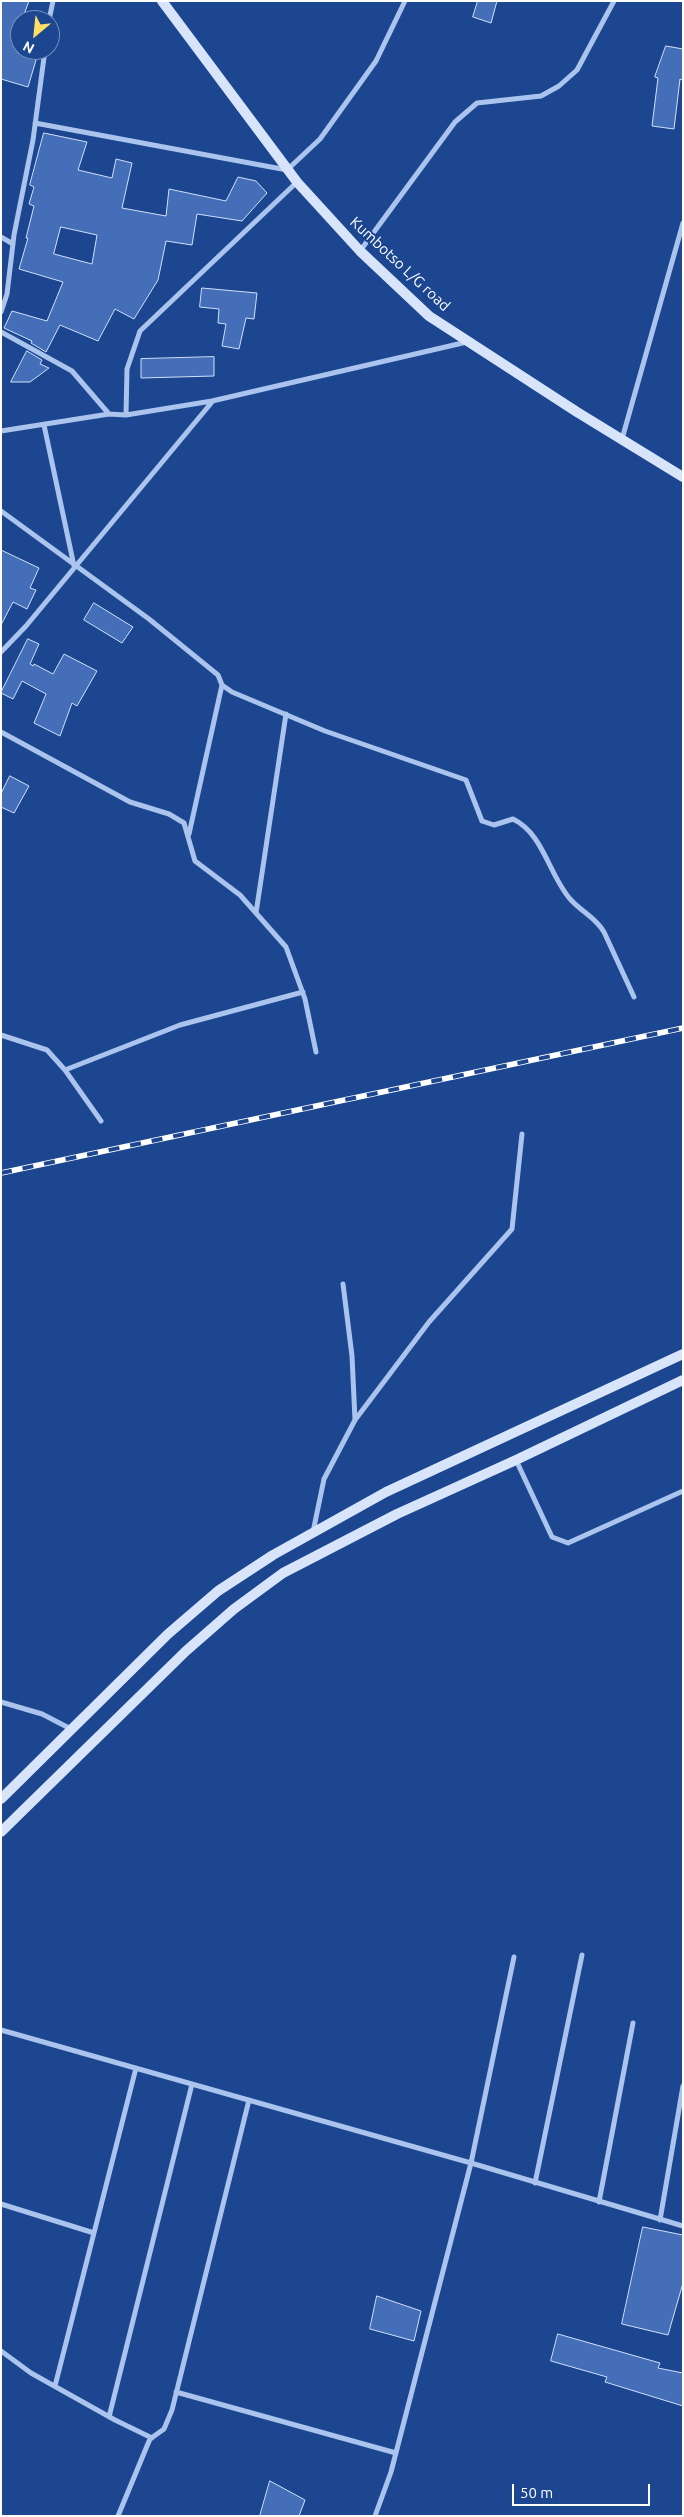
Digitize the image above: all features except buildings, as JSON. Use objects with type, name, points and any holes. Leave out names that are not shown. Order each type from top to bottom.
[{"type":"main road","name":"Kumbotso L/G road","points":[[162,1],[297,182],[360,251],[429,316],[683,477]]},
{"type":"main road","points":[[1,1799],[168,1634],[218,1591],[273,1555],[386,1492],[683,1354]]},
{"type":"main road","points":[[1,1832],[186,1651],[234,1609],[283,1573],[398,1514],[683,1380]]},
{"type":"street","points":[[35,123],[287,170],[320,139],[370,69],[405,1]]},
{"type":"street","points":[[360,251],[455,122],[477,104],[541,96],[560,86],[577,70],[614,1]]},
{"type":"street","points":[[1,312],[7,294],[13,244],[35,123],[44,60]]},
{"type":"street","points":[[126,415],[127,370],[140,330],[297,182]]},
{"type":"street","points":[[622,439],[683,224]]},
{"type":"street","points":[[1,237],[13,244]]},
{"type":"street","points":[[1,332],[72,371],[109,414]]},
{"type":"street","points":[[1,431],[109,414],[126,415],[212,401],[468,342]]},
{"type":"street","points":[[1,652],[75,567],[212,401]]},
{"type":"street","points":[[44,425],[75,567]]},
{"type":"street","points":[[1,511],[156,625],[218,674],[222,685],[189,835]]},
{"type":"street","points":[[222,685],[232,692],[325,730],[466,780],[482,821],[494,825],[513,819],[522,823],[531,834],[570,899],[598,923],[604,932],[634,997]]},
{"type":"street","points":[[256,913],[286,714]]},
{"type":"street","points":[[1,732],[130,802],[169,814],[184,823],[195,861],[240,895],[286,947],[303,992],[316,1052]]},
{"type":"street","points":[[65,1070],[180,1025],[303,992]]},
{"type":"street","points":[[1,1036],[47,1050],[65,1070],[101,1121]]},
{"type":"street","points":[[313,1533],[324,1479],[355,1420],[429,1322],[512,1229],[522,1134]]},
{"type":"street","points":[[343,1284],[352,1356],[355,1420]]},
{"type":"street","points":[[516,1460],[552,1537],[568,1543],[683,1491]]},
{"type":"street","points":[[1,1702],[42,1714],[72,1729]]},
{"type":"street","points":[[535,2182],[582,1955]]},
{"type":"street","points":[[375,2516],[396,2453],[471,2164],[514,1957]]},
{"type":"street","points":[[599,2202],[633,2023]]},
{"type":"street","points":[[1,2030],[683,2226]]},
{"type":"street","points":[[55,2386],[136,2068]]},
{"type":"street","points":[[109,2417],[192,2084]]},
{"type":"street","points":[[660,2220],[683,2086]]},
{"type":"street","points":[[118,2516],[152,2438],[167,2423],[249,2100]]},
{"type":"street","points":[[1,2204],[94,2233]]},
{"type":"street","points":[[1,2351],[31,2373],[109,2417],[152,2438]]},
{"type":"street","points":[[176,2392],[396,2453]]},
{"type":"railway","points":[[1,1173],[683,1028]]}]
